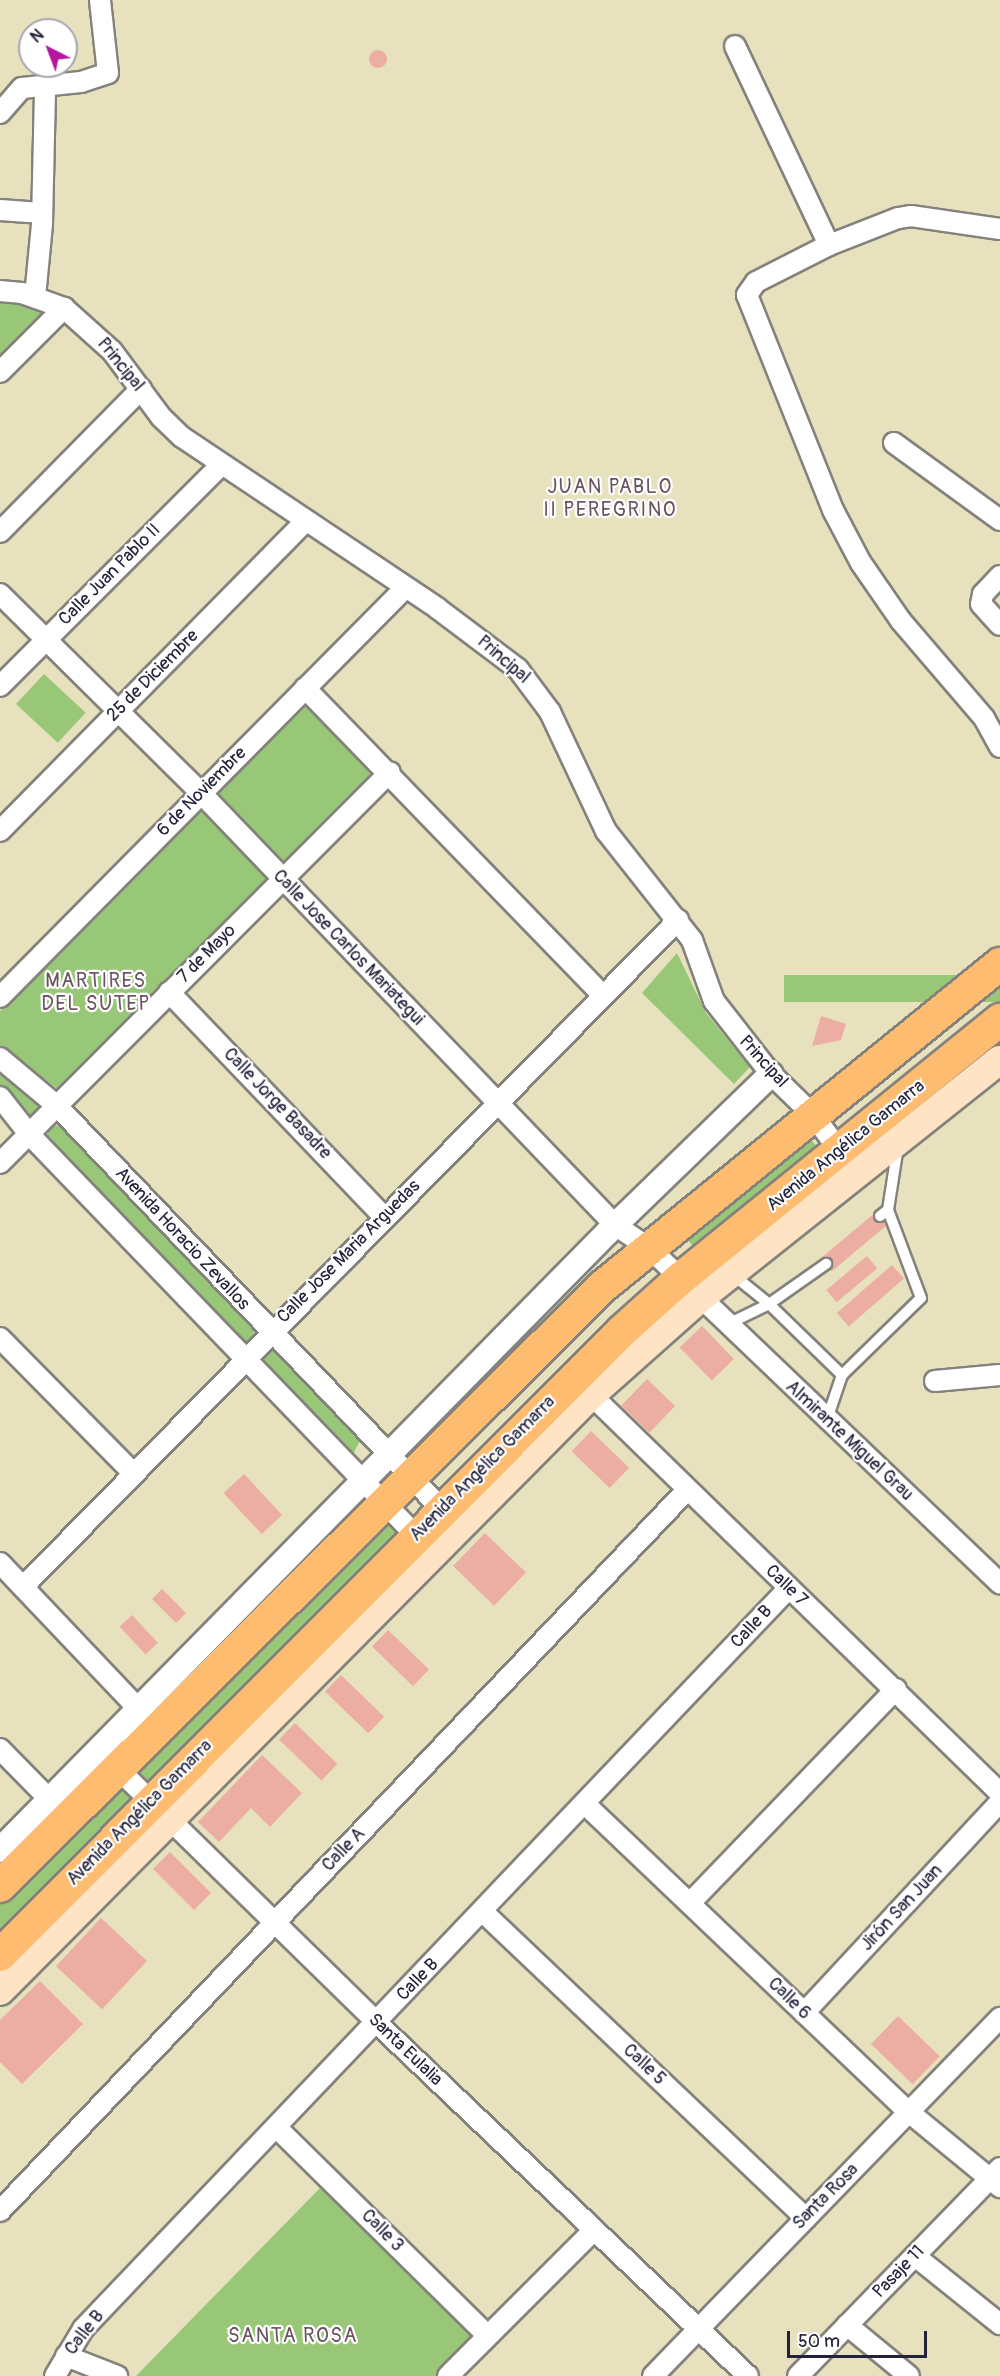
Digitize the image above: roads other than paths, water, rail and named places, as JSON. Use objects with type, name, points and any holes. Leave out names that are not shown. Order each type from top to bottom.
[{"type":"main road","points":[[0,1886],[58,1809],[117,1768],[147,1718],[399,1466],[648,1247],[1000,964]]},
{"type":"main road","name":"Avenida Angélica Gamarra","points":[[689,1289],[732,1274],[1000,1020]]},
{"type":"main road","name":"Avenida Angélica Gamarra","points":[[0,1955],[160,1811],[582,1387],[689,1289],[849,1163],[899,1141],[1000,1060]]},
{"type":"main road","name":"Avenida Angélica Gamarra","points":[[0,1991],[160,1811]]},
{"type":"street","points":[[0,113],[22,88],[45,88],[81,82],[108,73],[100,0]]},
{"type":"street","points":[[735,46],[829,245]]},
{"type":"street","points":[[35,297],[42,224],[45,88]]},
{"type":"street","points":[[0,210],[31,212]]},
{"type":"street","points":[[1000,229],[911,216],[829,245],[748,288],[747,295],[833,510],[861,563],[901,621],[984,718],[1000,747]]},
{"type":"street","name":"Principal","points":[[0,291],[35,297],[64,308],[92,331],[175,430],[221,465],[465,628],[536,689],[606,831],[678,920],[698,956],[714,1001],[771,1074],[813,1115],[849,1163]]},
{"type":"street","points":[[0,372],[64,308]]},
{"type":"street","points":[[0,532],[141,390]]},
{"type":"street","points":[[894,444],[1000,520]]},
{"type":"street","name":"Calle Juan Pablo II","points":[[0,686],[221,465]]},
{"type":"street","name":"25 de Diciembre","points":[[0,831],[306,521]]},
{"type":"street","points":[[1000,576],[983,594],[981,604],[1000,625]]},
{"type":"street","name":"6 de Noviembre","points":[[0,997],[405,588]]},
{"type":"street","name":"Calle Jose Carlos Mariategui","points":[[0,594],[201,793],[615,1226],[648,1247],[689,1289]]},
{"type":"street","points":[[305,688],[390,772],[603,995]]},
{"type":"street","name":"7 de Mayo","points":[[0,1162],[390,772]]},
{"type":"street","name":"Calle Jose Maria Arguedas","points":[[23,1587],[269,1332],[678,920]]},
{"type":"street","name":"Calle Jorge Basadre","points":[[169,992],[384,1217]]},
{"type":"street","name":"Avenida Horacio Zevallos","points":[[0,1058],[56,1105],[269,1332],[451,1519]]},
{"type":"street","points":[[399,1466],[615,1226],[771,1074]]},
{"type":"street","name":"Avenida Horacio Zevallos","points":[[0,1097],[29,1134],[243,1359],[425,1545]]},
{"type":"street","name":"Almirante Miguel Grau","points":[[689,1289],[1000,1583]]},
{"type":"street","points":[[0,1338],[134,1474]]},
{"type":"street","points":[[935,1381],[1000,1375]]},
{"type":"street","name":"Calle 7","points":[[582,1387],[896,1689],[1000,1793]]},
{"type":"street","name":"Calle A","points":[[0,2211],[687,1490]]},
{"type":"street","points":[[0,1563],[147,1718],[58,1809],[0,1850]]},
{"type":"street","name":"Calle B","points":[[55,2376],[83,2329],[483,1912],[789,1588]]},
{"type":"street","points":[[690,1903],[896,1689]]},
{"type":"street","points":[[0,1749],[58,1809]]},
{"type":"street","name":"Santa Eulalia","points":[[117,1768],[274,1924],[748,2376]]},
{"type":"street","name":"Jirón San Juan","points":[[804,2013],[1000,1802]]},
{"type":"street","name":"Calle 6","points":[[585,1804],[910,2113],[997,2178]]},
{"type":"street","name":"Calle 5","points":[[483,1912],[806,2218]]},
{"type":"street","name":"Santa Rosa","points":[[653,2376],[1000,2018]]},
{"type":"street","name":"Calle 3","points":[[277,2128],[487,2334]]},
{"type":"street","name":"Pasaje 11","points":[[798,2376],[915,2256],[997,2178]]},
{"type":"street","points":[[448,2376],[487,2334],[594,2230]]},
{"type":"street","points":[[915,2256],[1000,2324]]},
{"type":"street","points":[[847,2325],[909,2376]]},
{"type":"street","points":[[66,2356],[117,2376]]},
{"type":"lane","points":[[826,1420],[842,1375],[921,1298],[884,1213],[899,1141]]},
{"type":"lane","points":[[726,1325],[769,1304],[826,1264]]},
{"type":"lane","points":[[732,1274],[769,1304],[842,1375]]},
{"type":"district","name":"JUAN PABLO II PEREGRINO","points":[[610,498]]},
{"type":"district","name":"MARTIRES DEL SUTEP","points":[[96,992]]},
{"type":"district","name":"SANTA ROSA","points":[[293,2335]]}]
